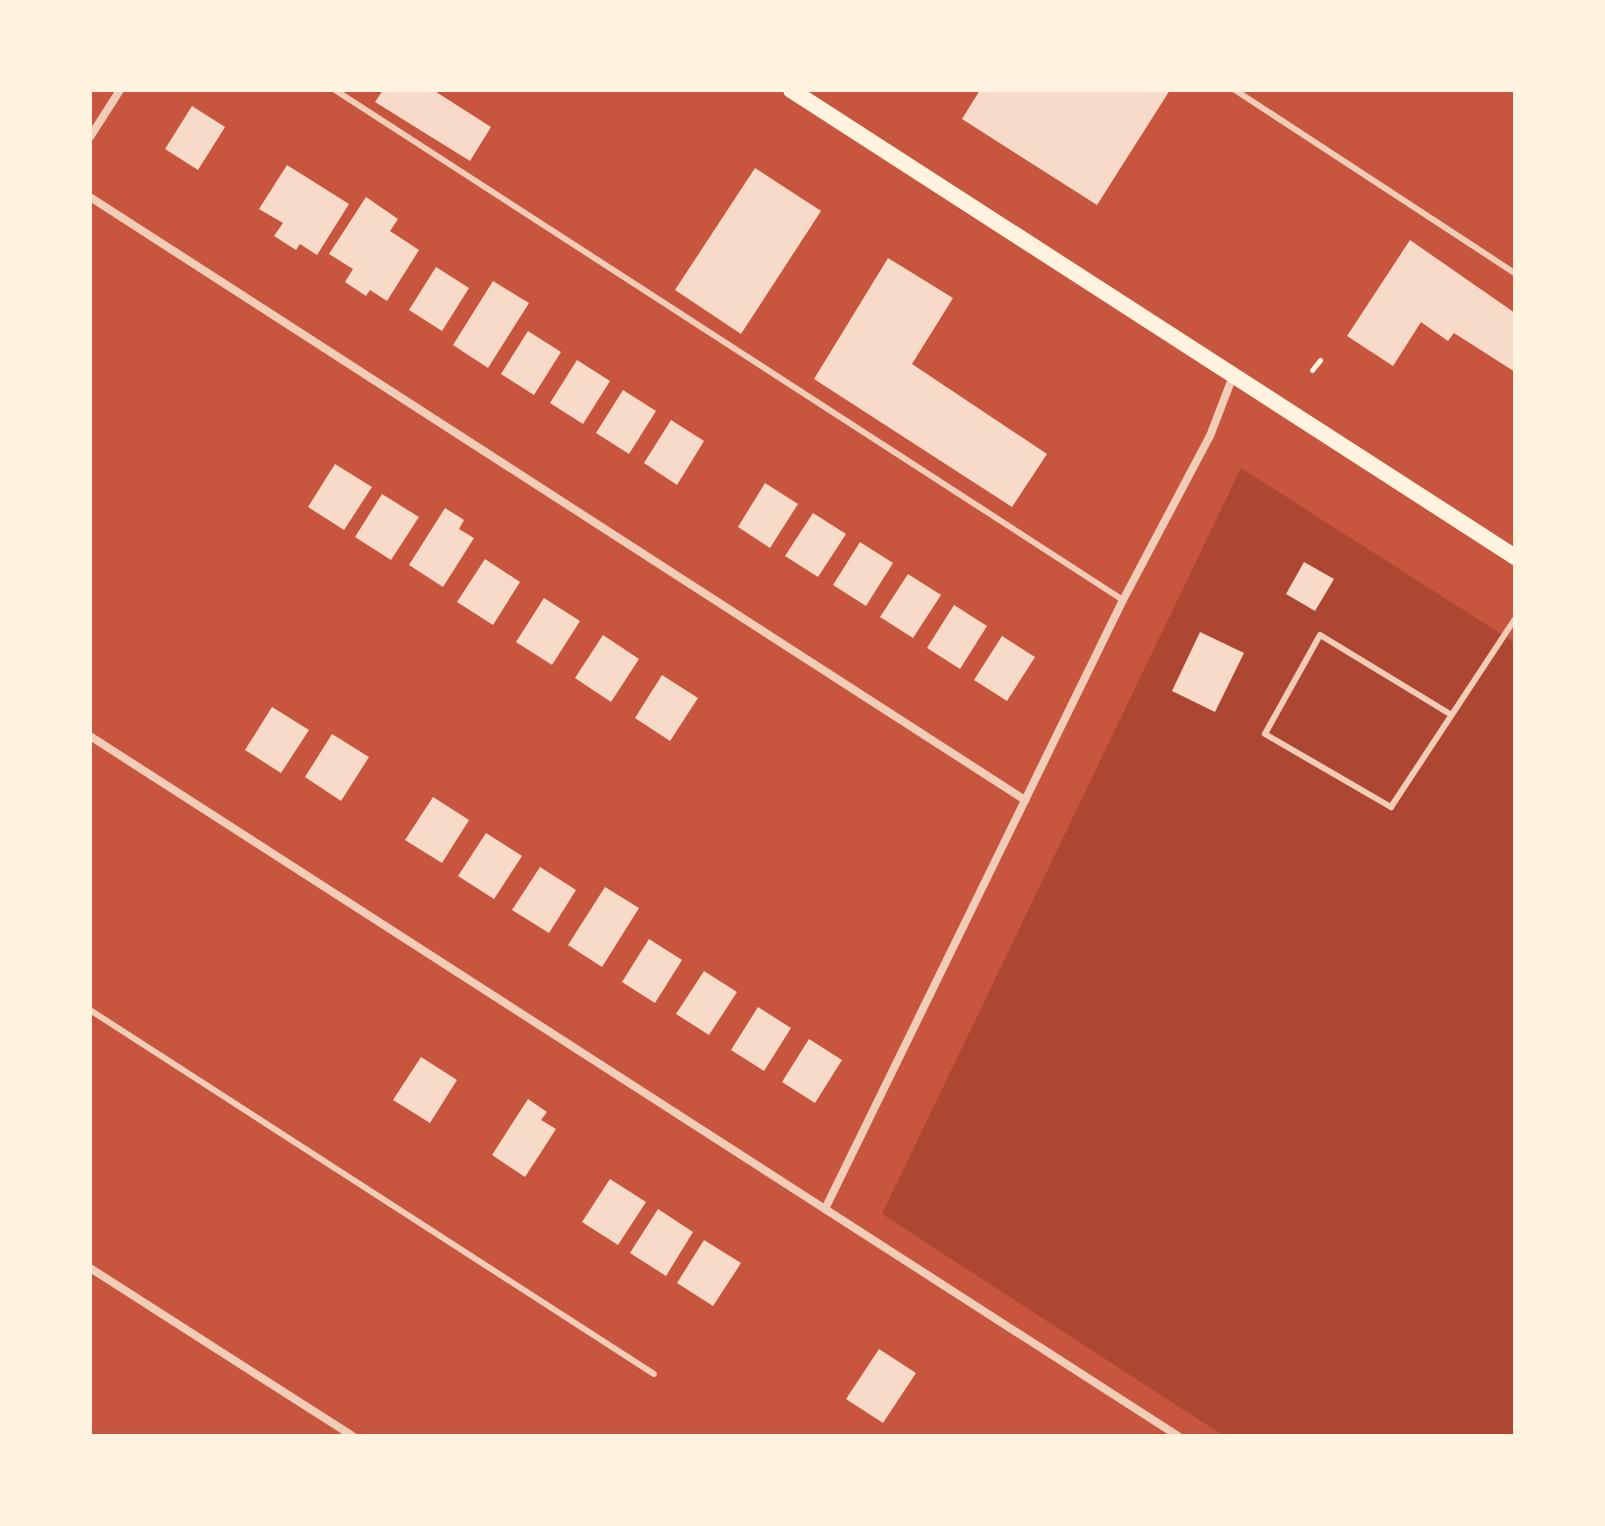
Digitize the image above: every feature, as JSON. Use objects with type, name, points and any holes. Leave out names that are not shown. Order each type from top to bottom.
[{"type":"main road","points":[[791,90],[1515,557]]},
{"type":"street","points":[[90,137],[120,90]]},
{"type":"street","points":[[90,197],[1025,800]]},
{"type":"street","points":[[825,1209],[1123,600],[1210,436],[1233,376]]},
{"type":"street","points":[[90,736],[1178,1436]]},
{"type":"street","points":[[90,1268],[338,1432],[353,1436]]},
{"type":"lane","points":[[335,90],[1123,600]]},
{"type":"lane","points":[[1235,90],[1515,273]]},
{"type":"lane","points":[[1450,714],[1320,635],[1265,734],[1391,807],[1515,619]]},
{"type":"lane","points":[[90,1010],[654,1374]]},
{"type":"path","points":[[1312,370],[1320,360]]},
{"type":"shaded area","points":[[1241,468],[1515,643],[1515,1436],[1224,1436],[882,1214]]},
{"type":"building","points":[[383,90],[433,90],[491,127],[470,161],[375,102]]},
{"type":"building","points":[[980,90],[1170,90],[1097,205],[962,119]]},
{"type":"building","points":[[192,106],[225,127],[198,170],[165,149]]},
{"type":"building","points":[[287,165],[349,204],[317,255],[300,244],[296,250],[274,236],[283,223],[259,209]]},
{"type":"building","points":[[755,168],[821,211],[741,334],[675,290]]},
{"type":"building","points":[[366,197],[398,219],[390,231],[419,250],[387,301],[370,290],[366,296],[345,282],[353,269],[329,254]]},
{"type":"building","points":[[1410,240],[1515,313],[1515,372],[1454,333],[1448,341],[1421,322],[1393,366],[1347,336]]},
{"type":"building","points":[[888,258],[953,298],[912,364],[1047,454],[1012,507],[814,379]]},
{"type":"building","points":[[436,267],[469,288],[442,331],[409,310]]},
{"type":"building","points":[[493,281],[529,303],[488,368],[453,345]]},
{"type":"building","points":[[528,331],[561,352],[534,395],[501,374]]},
{"type":"building","points":[[577,360],[610,381],[583,424],[550,403]]},
{"type":"building","points":[[623,390],[656,411],[629,454],[596,433]]},
{"type":"building","points":[[671,420],[704,441],[677,485],[644,463]]},
{"type":"building","points":[[335,464],[372,487],[344,530],[308,507]]},
{"type":"building","points":[[765,483],[798,504],[770,548],[738,527]]},
{"type":"building","points":[[382,494],[419,517],[391,560],[355,537]]},
{"type":"building","points":[[445,508],[464,520],[459,529],[474,538],[443,587],[409,565]]},
{"type":"building","points":[[813,513],[846,534],[818,577],[785,556]]},
{"type":"building","points":[[860,542],[893,563],[866,606],[833,585]]},
{"type":"building","points":[[485,559],[520,582],[493,625],[457,602]]},
{"type":"building","points":[[1304,562],[1334,579],[1315,611],[1286,594]]},
{"type":"building","points":[[908,574],[941,595],[913,638],[880,617]]},
{"type":"building","points":[[544,598],[580,621],[552,665],[516,642]]},
{"type":"building","points":[[954,605],[987,626],[960,669],[927,648]]},
{"type":"building","points":[[1200,632],[1244,653],[1215,712],[1172,691]]},
{"type":"building","points":[[603,635],[639,659],[611,702],[575,678]]},
{"type":"building","points":[[1002,636],[1035,657],[1007,701],[974,680]]},
{"type":"building","points":[[662,675],[698,698],[670,741],[635,718]]},
{"type":"building","points":[[272,707],[309,730],[281,773],[245,750]]},
{"type":"building","points":[[332,734],[369,757],[341,801],[305,777]]},
{"type":"building","points":[[433,797],[469,820],[442,863],[405,840]]},
{"type":"building","points":[[486,833],[522,856],[494,899],[458,876]]},
{"type":"building","points":[[540,867],[576,890],[549,933],[512,910]]},
{"type":"building","points":[[605,887],[639,908],[602,967],[568,945]]},
{"type":"building","points":[[649,939],[682,960],[655,1003],[622,982]]},
{"type":"building","points":[[704,971],[737,992],[709,1035],[676,1014]]},
{"type":"building","points":[[758,1007],[791,1028],[764,1071],[731,1050]]},
{"type":"building","points":[[809,1039],[842,1060],[815,1103],[782,1082]]},
{"type":"building","points":[[421,1057],[457,1080],[430,1123],[393,1100]]},
{"type":"building","points":[[528,1099],[547,1112],[541,1120],[556,1129],[525,1177],[492,1155]]},
{"type":"building","points":[[610,1179],[646,1202],[618,1245],[582,1222]]},
{"type":"building","points":[[658,1209],[693,1232],[666,1276],[630,1253]]},
{"type":"building","points":[[704,1240],[741,1263],[713,1306],[677,1283]]},
{"type":"building","points":[[879,1349],[916,1373],[883,1423],[846,1399]]}]
